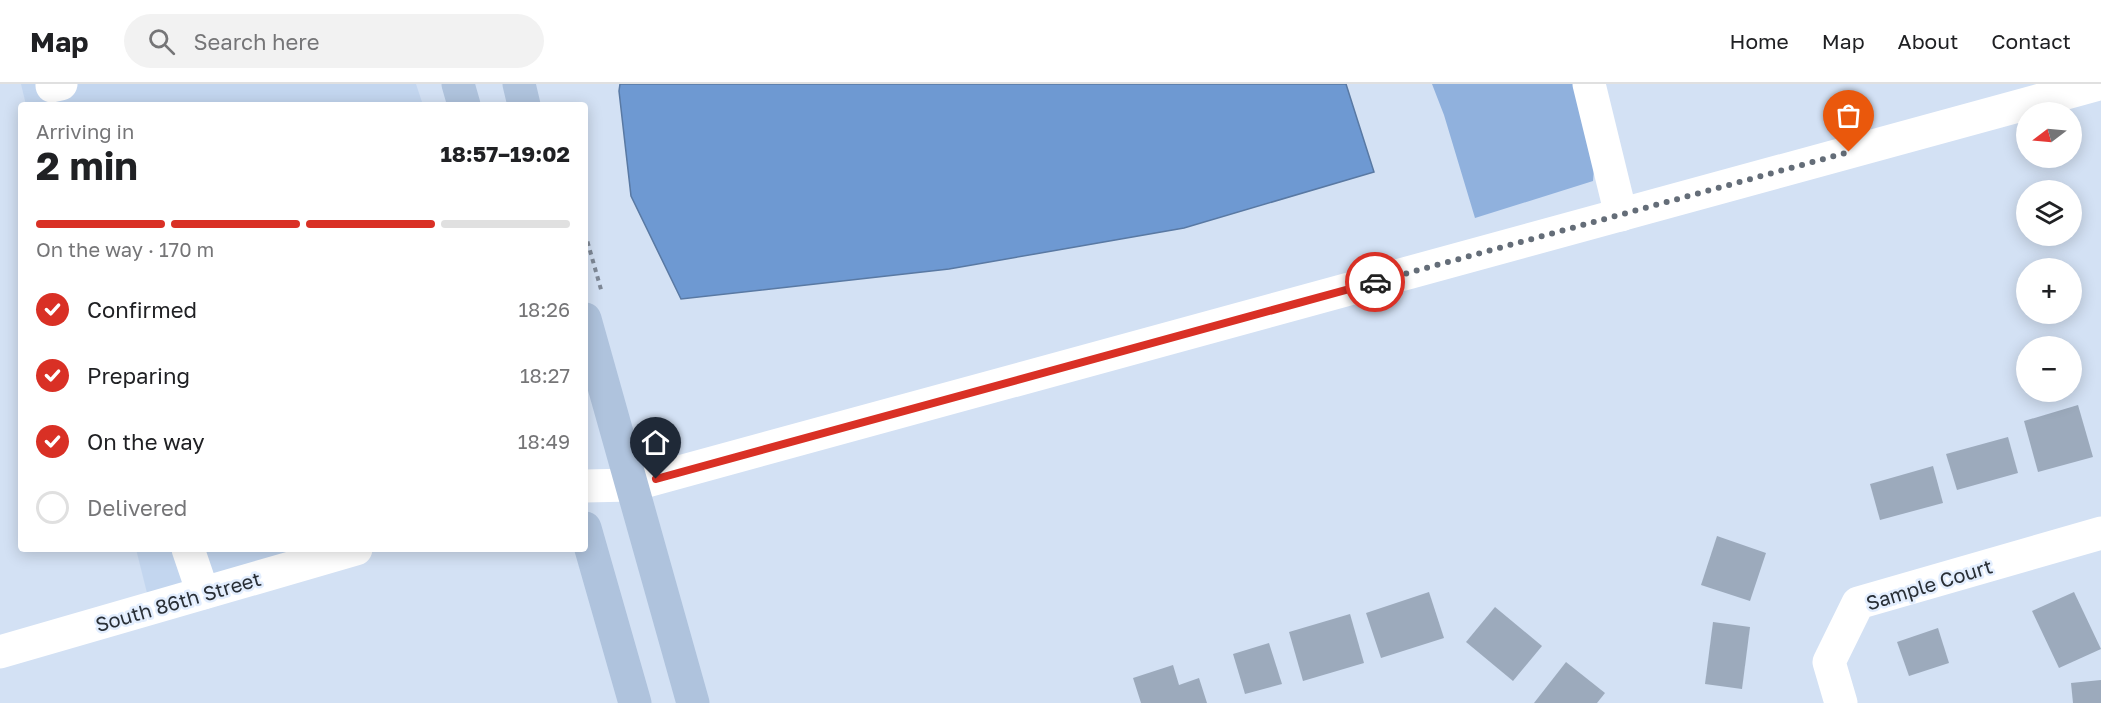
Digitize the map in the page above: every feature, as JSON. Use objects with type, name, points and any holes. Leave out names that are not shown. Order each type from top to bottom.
[{"type":"main road","points":[[458,84],[463,102]]},
{"type":"main road","points":[[519,84],[524,102]]},
{"type":"main road","points":[[588,330],[693,703]]},
{"type":"main road","points":[[588,539],[634,703]]},
{"type":"street","points":[[52,84],[52,86],[61,84]]},
{"type":"street","points":[[1589,84],[1621,215]]},
{"type":"street","points":[[588,486],[632,485],[2099,84]]},
{"type":"street","name":"Sample Court","points":[[1840,703],[1829,662],[1858,603],[2101,533]]},
{"type":"street","points":[[189,552],[203,593]]},
{"type":"street","name":"South 86th Street","points":[[0,652],[346,552]]},
{"type":"shaded area","points":[[21,84],[416,84],[422,102],[25,102]]},
{"type":"shaded area","points":[[620,84],[1346,84],[1374,172],[1184,228],[949,269],[681,299],[631,196]]},
{"type":"shaded area","points":[[1432,84],[1598,84],[1600,97],[1593,181],[1475,218],[1444,115]]},
{"type":"shaded area","points":[[137,552],[290,552],[147,593]]},
{"type":"building","points":[[2078,405],[2093,457],[2038,472],[2024,421]]},
{"type":"building","points":[[2008,437],[2018,473],[1957,490],[1946,454]]},
{"type":"building","points":[[1933,466],[1943,503],[1880,520],[1870,484]]},
{"type":"building","points":[[1717,536],[1766,553],[1750,601],[1701,585]]},
{"type":"building","points":[[1429,592],[1444,638],[1381,658],[1366,613]]},
{"type":"building","points":[[2074,592],[2101,649],[2059,668],[2032,611]]},
{"type":"building","points":[[1495,607],[1542,646],[1513,681],[1466,642]]},
{"type":"building","points":[[1350,614],[1364,663],[1303,681],[1289,632]]},
{"type":"building","points":[[1713,622],[1750,627],[1742,689],[1705,684]]},
{"type":"building","points":[[1938,628],[1949,663],[1909,676],[1897,642]]},
{"type":"building","points":[[1269,643],[1282,684],[1245,694],[1233,654]]},
{"type":"building","points":[[1566,662],[1605,693],[1597,703],[1534,703]]},
{"type":"building","points":[[1173,665],[1179,685],[1199,678],[1207,703],[1141,703],[1133,678]]},
{"type":"building","points":[[2101,680],[2101,703],[2073,703],[2071,683]]},
{"type":"way so far","points":[[1375,282],[1849,152]]},
{"type":"route","points":[[656,479],[1375,282]]}]
